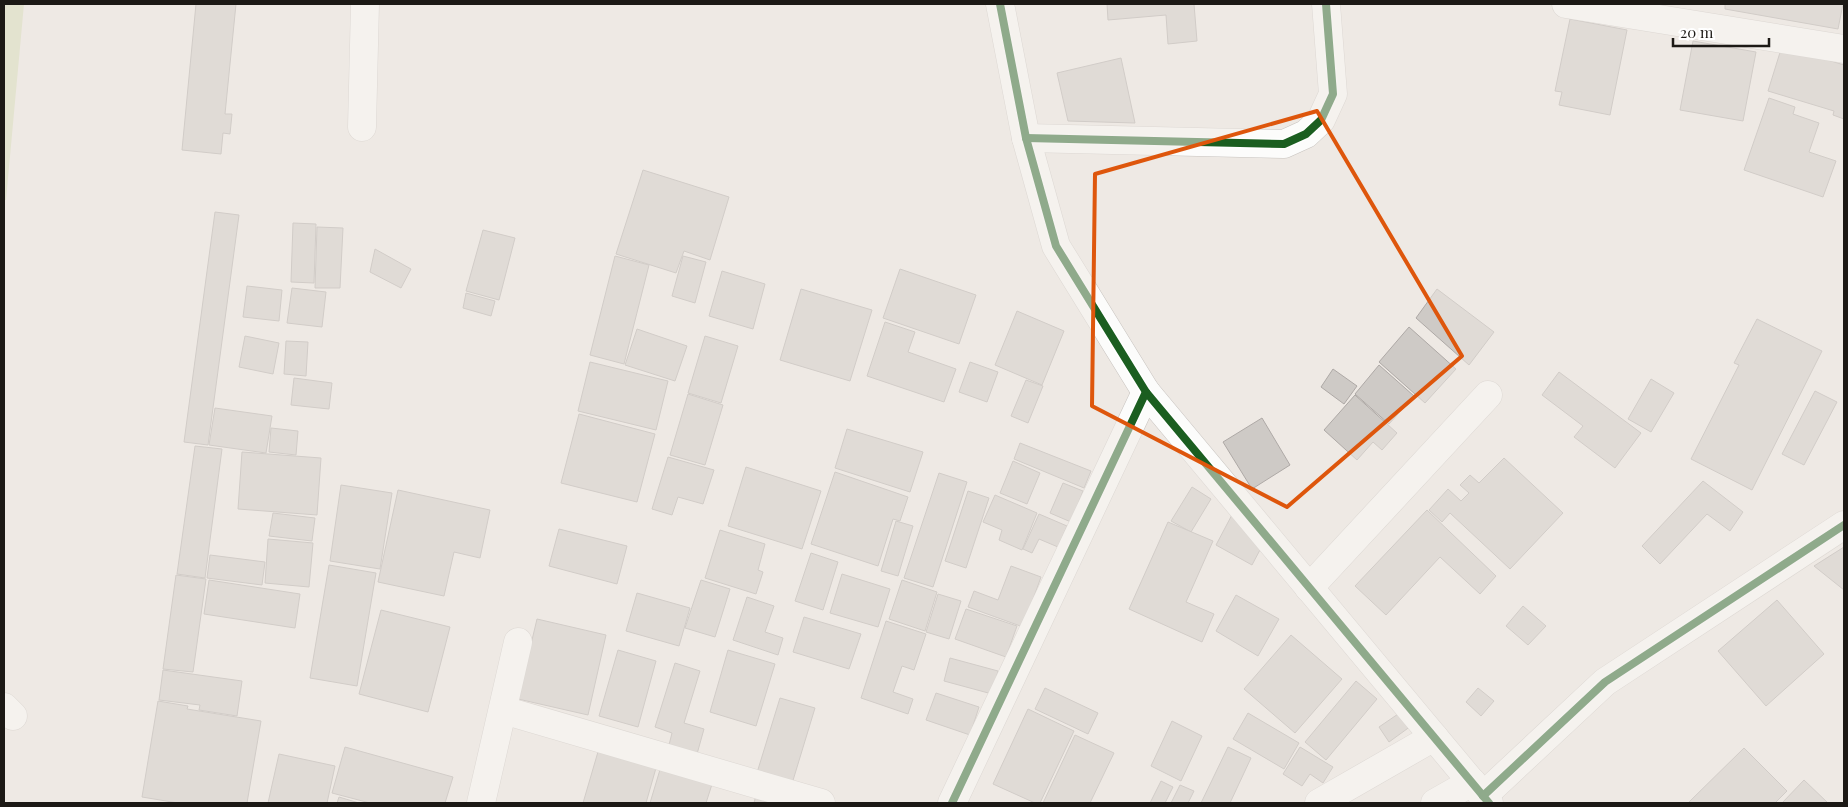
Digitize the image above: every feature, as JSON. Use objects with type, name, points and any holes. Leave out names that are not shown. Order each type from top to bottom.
[{"type":"street","points":[[362,127],[365,4]]},
{"type":"street","points":[[1000,4],[1026,138],[1056,246],[1146,392],[1481,794]]},
{"type":"street","points":[[1026,138],[1284,144],[1306,134],[1321,120],[1333,94],[1326,4]]},
{"type":"street","points":[[1566,4],[1844,49]]},
{"type":"street","points":[[952,803],[1146,392]]},
{"type":"street","points":[[1309,588],[1488,395]]},
{"type":"street","points":[[1435,803],[1481,794],[1605,682],[1844,525]]},
{"type":"street","points":[[481,803],[518,642]]},
{"type":"street","points":[[503,710],[821,803]]},
{"type":"street","points":[[1319,803],[1434,737]]},
{"type":"highlighted area","points":[[1317,111],[1462,356],[1287,507],[1092,406],[1095,174]]},
{"type":"green space","points":[[4,4],[24,4],[6,200],[4,200]]},
{"type":"building","points":[[196,4],[236,4],[225,114],[232,114],[230,134],[223,133],[221,154],[182,150]]},
{"type":"building","points":[[1107,4],[1194,4],[1197,41],[1168,44],[1166,15],[1108,20]]},
{"type":"building","points":[[1725,4],[1843,4],[1838,29],[1725,9]]},
{"type":"building","points":[[1570,19],[1627,30],[1610,115],[1559,105],[1562,92],[1555,91]]},
{"type":"building","points":[[1693,41],[1756,52],[1743,121],[1680,110]]},
{"type":"building","points":[[1782,46],[1844,65],[1844,119],[1833,115],[1834,111],[1768,91]]},
{"type":"building","points":[[1121,58],[1135,123],[1068,121],[1057,73]]},
{"type":"building","points":[[1769,98],[1795,107],[1793,114],[1819,123],[1809,152],[1836,161],[1823,197],[1744,170]]},
{"type":"building","points":[[643,170],[729,197],[710,260],[684,251],[676,273],[616,254]]},
{"type":"building","points":[[215,212],[239,215],[208,445],[184,442]]},
{"type":"building","points":[[293,223],[316,224],[314,283],[291,282]]},
{"type":"building","points":[[317,227],[343,228],[340,288],[315,288]]},
{"type":"building","points":[[483,230],[515,238],[499,300],[466,291]]},
{"type":"building","points":[[375,249],[411,269],[401,288],[370,272]]},
{"type":"building","points":[[615,256],[649,265],[624,364],[590,355]]},
{"type":"building","points":[[683,256],[706,262],[695,303],[672,296]]},
{"type":"building","points":[[900,269],[976,295],[959,344],[883,318]]},
{"type":"building","points":[[722,271],[765,284],[753,329],[709,316]]},
{"type":"building","points":[[247,286],[282,290],[279,321],[243,317]]},
{"type":"building","points":[[292,288],[326,292],[322,327],[287,323]]},
{"type":"building","points":[[801,289],[872,310],[850,381],[780,360]]},
{"type":"building","points":[[1437,289],[1494,332],[1469,365],[1416,318]]},
{"type":"building","points":[[466,293],[495,301],[491,316],[463,308]]},
{"type":"building","points":[[1017,311],[1064,331],[1042,385],[995,365]]},
{"type":"building","points":[[1757,319],[1822,351],[1752,490],[1691,459],[1739,365],[1734,363]]},
{"type":"building","points":[[885,322],[915,332],[908,352],[956,369],[944,402],[867,376]]},
{"type":"building","points":[[1409,327],[1456,369],[1425,403],[1379,362]]},
{"type":"building","points":[[637,329],[687,346],[675,381],[625,365]]},
{"type":"building","points":[[245,336],[279,343],[273,374],[239,367]]},
{"type":"building","points":[[705,336],[738,346],[721,403],[688,393]]},
{"type":"building","points":[[286,341],[308,342],[306,376],[284,374]]},
{"type":"building","points":[[590,362],[668,381],[656,430],[578,411]]},
{"type":"building","points":[[970,362],[998,372],[987,402],[959,392]]},
{"type":"building","points":[[1379,365],[1414,396],[1389,424],[1355,394]]},
{"type":"building","points":[[1333,369],[1357,386],[1344,404],[1321,387]]},
{"type":"building","points":[[1559,372],[1641,433],[1615,468],[1574,437],[1583,426],[1542,395]]},
{"type":"building","points":[[294,378],[332,383],[329,409],[291,405]]},
{"type":"building","points":[[1651,379],[1674,393],[1651,432],[1628,419]]},
{"type":"building","points":[[1026,380],[1043,386],[1028,423],[1011,416]]},
{"type":"building","points":[[1815,391],[1837,402],[1804,465],[1782,454]]},
{"type":"building","points":[[688,394],[723,405],[705,465],[670,455]]},
{"type":"building","points":[[1355,395],[1397,433],[1382,450],[1373,442],[1357,460],[1324,430]]},
{"type":"building","points":[[215,408],[272,416],[266,453],[209,445]]},
{"type":"building","points":[[579,414],[655,434],[637,502],[561,483]]},
{"type":"building","points":[[1262,418],[1290,465],[1252,489],[1223,442]]},
{"type":"building","points":[[271,428],[298,431],[296,455],[269,452]]},
{"type":"building","points":[[847,429],[923,452],[910,492],[835,468]]},
{"type":"building","points":[[1020,443],[1091,471],[1084,488],[1014,459]]},
{"type":"building","points":[[195,446],[222,449],[205,578],[177,574]]},
{"type":"building","points":[[242,452],[321,458],[317,515],[238,509]]},
{"type":"building","points":[[668,457],[714,470],[703,504],[678,497],[672,515],[652,509]]},
{"type":"building","points":[[1504,458],[1563,513],[1510,569],[1450,513],[1442,522],[1429,510],[1448,489],[1461,501],[1469,493],[1460,485],[1470,475],[1479,483]]},
{"type":"building","points":[[1013,461],[1040,473],[1027,504],[1000,493]]},
{"type":"building","points":[[746,467],[821,491],[802,549],[728,526]]},
{"type":"building","points":[[835,472],[908,497],[900,521],[893,519],[878,566],[811,544]]},
{"type":"building","points":[[939,473],[967,482],[933,587],[904,578]]},
{"type":"building","points":[[1703,481],[1743,512],[1730,531],[1707,514],[1660,564],[1642,546]]},
{"type":"building","points":[[1063,483],[1083,491],[1071,522],[1050,513]]},
{"type":"building","points":[[341,485],[392,493],[380,569],[330,561]]},
{"type":"building","points":[[1192,487],[1211,499],[1191,532],[1171,521]]},
{"type":"building","points":[[398,490],[490,510],[480,558],[454,552],[444,596],[378,582]]},
{"type":"building","points":[[968,491],[989,498],[966,568],[945,561]]},
{"type":"building","points":[[995,495],[1037,513],[1022,550],[999,540],[1002,530],[983,522]]},
{"type":"building","points":[[1427,510],[1496,576],[1480,594],[1440,557],[1386,615],[1355,586]]},
{"type":"building","points":[[1234,511],[1261,548],[1252,565],[1216,545]]},
{"type":"building","points":[[273,513],[315,518],[312,541],[269,536]]},
{"type":"building","points":[[1039,514],[1067,526],[1058,547],[1039,539],[1032,553],[1023,549]]},
{"type":"building","points":[[896,521],[913,526],[898,576],[881,571]]},
{"type":"building","points":[[1168,522],[1213,541],[1186,602],[1214,614],[1202,642],[1129,609]]},
{"type":"building","points":[[559,529],[627,546],[617,584],[549,566]]},
{"type":"building","points":[[720,530],[765,544],[758,570],[763,572],[756,594],[705,578]]},
{"type":"building","points":[[268,539],[313,543],[309,587],[265,583]]},
{"type":"building","points":[[1844,547],[1844,590],[1814,566]]},
{"type":"building","points":[[811,553],[838,562],[823,610],[795,601]]},
{"type":"building","points":[[210,555],[265,562],[262,585],[207,578]]},
{"type":"building","points":[[329,565],[376,573],[357,686],[310,678]]},
{"type":"building","points":[[1011,566],[1041,577],[1023,627],[968,607],[974,591],[998,600]]},
{"type":"building","points":[[842,574],[890,589],[878,627],[830,613]]},
{"type":"building","points":[[176,575],[206,579],[193,672],[163,669]]},
{"type":"building","points":[[209,580],[300,594],[295,628],[204,614]]},
{"type":"building","points":[[701,580],[730,589],[715,637],[685,628]]},
{"type":"building","points":[[902,580],[937,592],[925,631],[889,619]]},
{"type":"building","points":[[637,593],[690,608],[679,646],[626,631]]},
{"type":"building","points":[[938,594],[961,601],[949,639],[926,632]]},
{"type":"building","points":[[1236,595],[1279,619],[1258,656],[1216,631]]},
{"type":"building","points":[[747,597],[774,606],[765,632],[783,638],[778,655],[733,640]]},
{"type":"building","points":[[1777,600],[1824,654],[1766,706],[1718,651]]},
{"type":"building","points":[[1523,606],[1546,626],[1528,645],[1506,626]]},
{"type":"building","points":[[966,609],[1017,626],[1006,657],[955,639]]},
{"type":"building","points":[[381,610],[450,627],[428,712],[359,694]]},
{"type":"building","points":[[804,617],[861,634],[849,669],[793,652]]},
{"type":"building","points":[[537,619],[606,635],[588,715],[518,699]]},
{"type":"building","points":[[886,621],[926,634],[914,670],[902,666],[893,692],[913,699],[908,714],[861,698]]},
{"type":"building","points":[[1291,635],[1342,679],[1295,733],[1244,689]]},
{"type":"building","points":[[618,650],[656,661],[638,727],[599,716]]},
{"type":"building","points":[[728,650],[775,664],[756,726],[710,712]]},
{"type":"building","points":[[950,658],[998,671],[992,694],[944,681]]},
{"type":"building","points":[[675,663],[700,671],[684,723],[704,729],[697,754],[669,745],[672,733],[655,727]]},
{"type":"building","points":[[163,670],[242,681],[237,716],[199,710],[200,705],[159,700]]},
{"type":"building","points":[[1356,681],[1377,699],[1326,760],[1305,742]]},
{"type":"building","points":[[1045,688],[1098,713],[1088,734],[1035,709]]},
{"type":"building","points":[[1478,688],[1494,701],[1481,716],[1466,702]]},
{"type":"building","points":[[936,693],[979,707],[970,735],[926,720]]},
{"type":"building","points":[[780,698],[815,708],[791,787],[756,776]]},
{"type":"building","points":[[158,701],[188,706],[187,709],[261,721],[247,803],[178,803],[142,797]]},
{"type":"building","points":[[1028,709],[1074,731],[1040,803],[1035,803],[993,784]]},
{"type":"building","points":[[1401,712],[1411,726],[1389,742],[1379,727]]},
{"type":"building","points":[[1248,713],[1299,743],[1284,769],[1233,739]]},
{"type":"building","points":[[1172,721],[1202,736],[1181,781],[1151,766]]},
{"type":"building","points":[[1075,735],[1114,753],[1090,803],[1043,803]]},
{"type":"building","points":[[600,745],[658,761],[646,803],[583,803]]},
{"type":"building","points":[[345,747],[453,777],[445,803],[370,803],[332,793]]},
{"type":"building","points":[[1228,747],[1251,758],[1230,803],[1201,803]]},
{"type":"building","points":[[1300,747],[1333,767],[1323,783],[1310,774],[1302,786],[1283,774]]},
{"type":"building","points":[[1744,748],[1787,791],[1775,803],[1688,803]]},
{"type":"building","points":[[279,754],[335,766],[327,803],[268,803]]},
{"type":"building","points":[[662,763],[714,778],[706,803],[650,803]]},
{"type":"building","points":[[1804,780],[1828,803],[1782,803]]},
{"type":"building","points":[[1161,781],[1173,787],[1165,803],[1150,803]]},
{"type":"building","points":[[1180,785],[1194,791],[1188,803],[1171,803]]},
{"type":"building","points":[[756,795],[784,803],[754,803]]},
{"type":"building","points":[[339,797],[359,803],[337,803]]},
{"type":"cycle path","points":[[1000,4],[1026,138],[1056,246],[1146,392],[1489,803]]},
{"type":"cycle path","points":[[1026,138],[1284,144],[1306,134],[1321,120],[1333,94],[1326,4]]},
{"type":"cycle path","points":[[952,803],[1146,392]]},
{"type":"cycle path","points":[[1483,796],[1605,682],[1844,525]]}]
